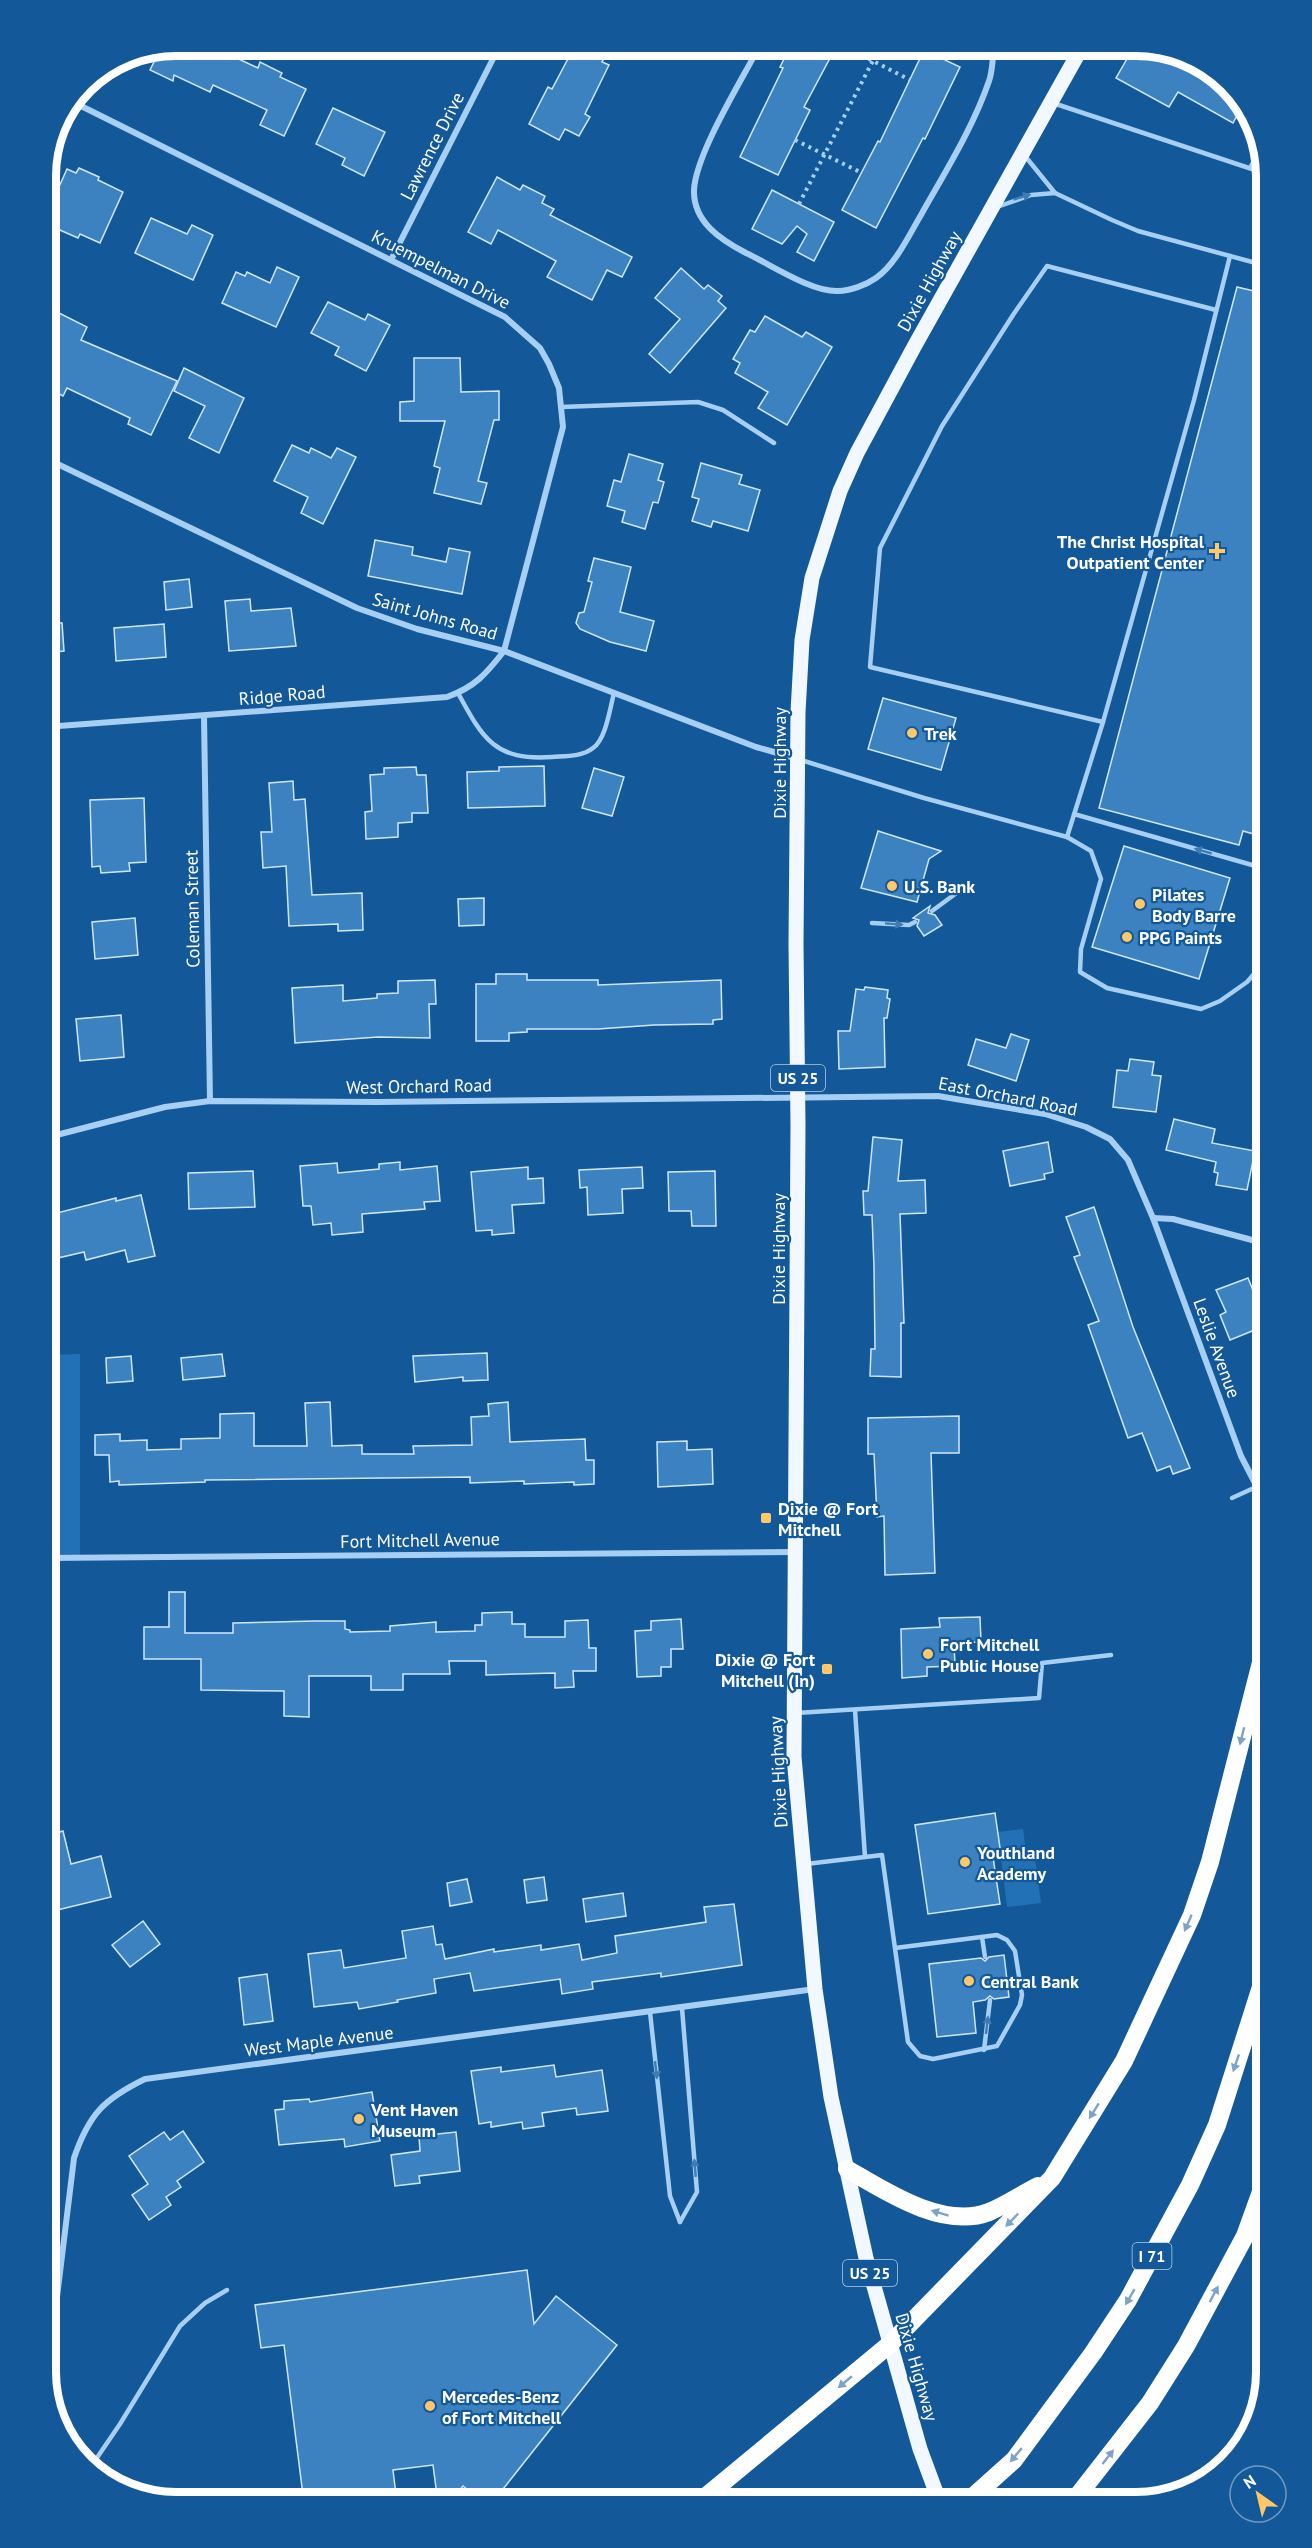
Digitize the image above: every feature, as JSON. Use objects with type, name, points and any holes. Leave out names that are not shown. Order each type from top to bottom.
[{"type":"highway","points":[[711,2492],[890,2344],[1052,2178],[1124,2061],[1192,1914],[1210,1862],[1256,1682]]},
{"type":"highway","name":"I 71","points":[[978,2492],[1014,2460],[1093,2353],[1128,2300],[1190,2185],[1218,2125],[1256,2003]]},
{"type":"highway","points":[[847,2169],[907,2203],[951,2217],[987,2213],[1052,2178]]},
{"type":"highway","points":[[1081,2492],[1150,2403],[1186,2346],[1245,2236],[1256,2206]]},
{"type":"main road","name":"Dixie Highway","points":[[936,2492],[920,2449],[866,2258],[831,2097],[815,1989],[794,1757],[798,1096],[796,758],[802,640],[812,578],[840,491],[857,453],[1076,56]]},
{"type":"street","name":"Lawrence Drive","points":[[391,260],[494,56]]},
{"type":"street","points":[[754,56],[705,151],[697,173],[694,191],[697,209],[705,224],[723,241],[815,287],[836,291],[854,288],[876,278],[887,268],[905,242],[952,160],[981,103],[994,56]]},
{"type":"street","name":"Kruempelman Drive","points":[[79,104],[505,317],[525,332],[540,348],[559,388],[563,427],[504,651]]},
{"type":"street","name":"Saint Johns Road","points":[[56,463],[357,608],[417,629],[504,651],[756,747],[796,758]]},
{"type":"street","name":"Ridge Road","points":[[56,726],[447,697],[467,689],[483,677],[504,651]]},
{"type":"street","name":"Coleman Street","points":[[204,716],[210,1101]]},
{"type":"street","name":"West Orchard Road","points":[[56,1135],[165,1107],[210,1101],[378,1102],[798,1096]]},
{"type":"street","name":"East Orchard Road","points":[[798,1096],[938,1096],[1045,1114],[1086,1126],[1110,1139],[1128,1160],[1153,1218]]},
{"type":"street","points":[[1153,1218],[1173,1219],[1256,1241]]},
{"type":"street","name":"Leslie Avenue","points":[[1153,1218],[1241,1456],[1256,1485]]},
{"type":"street","name":"Fort Mitchell Avenue","points":[[56,1558],[795,1552]]},
{"type":"street","name":"West Maple Avenue","points":[[56,2305],[74,2158],[82,2134],[92,2118],[119,2091],[145,2079],[815,1989]]},
{"type":"lane","points":[[1051,102],[1256,170]]},
{"type":"lane","points":[[1022,153],[1055,193],[1138,231],[1256,263]]},
{"type":"lane","points":[[1250,168],[1255,160]]},
{"type":"lane","points":[[990,210],[1031,195],[1055,193]]},
{"type":"lane","points":[[1067,837],[1103,722],[1194,400],[1230,256]]},
{"type":"lane","points":[[1103,722],[870,667],[880,548],[942,426],[1047,266],[1215,310]]},
{"type":"lane","points":[[561,407],[698,402],[723,410],[774,442]]},
{"type":"lane","points":[[458,693],[485,738],[505,753],[530,759],[575,756],[594,748],[605,729],[614,693]]},
{"type":"lane","points":[[796,758],[924,798],[1067,837],[1091,851],[1099,866],[1101,879],[1081,949],[1080,972],[1107,988],[1202,1009],[1220,1001],[1246,982],[1256,971]]},
{"type":"lane","points":[[1074,814],[1256,866]]},
{"type":"lane","points":[[932,911],[966,886]]},
{"type":"lane","points":[[872,923],[909,925],[915,922]]},
{"type":"lane","points":[[1232,1498],[1256,1487]]},
{"type":"lane","points":[[794,1713],[1039,1698],[1042,1663],[1111,1655]]},
{"type":"lane","points":[[855,1710],[865,1857]]},
{"type":"lane","points":[[803,1864],[882,1855],[908,2042],[920,2056],[933,2059],[997,2046],[1020,2006],[1022,1995],[1015,1951],[1007,1940],[997,1935],[895,1948]]},
{"type":"lane","points":[[982,1937],[985,1957]]},
{"type":"lane","points":[[984,2050],[990,2000]]},
{"type":"lane","points":[[650,2012],[670,2196],[680,2222],[697,2192],[682,2008]]},
{"type":"lane","points":[[95,2461],[180,2326],[205,2303],[227,2290]]},
{"type":"path","points":[[865,56],[910,80]]},
{"type":"path","points":[[799,204],[875,56]]},
{"type":"path","points":[[795,140],[862,173]]},
{"type":"shaded area","points":[[80,1354],[80,1558],[56,1558],[56,1355]]},
{"type":"shaded area","points":[[1023,1829],[1026,1852],[1034,1851],[1041,1903],[1007,1907],[998,1832]]},
{"type":"building","points":[[232,56],[258,68],[260,62],[282,73],[280,77],[306,89],[284,136],[260,125],[267,110],[213,85],[210,92],[174,75],[173,81],[150,70],[156,58],[160,57]]},
{"type":"building","points":[[569,56],[577,58],[578,56],[605,56],[602,62],[609,65],[585,114],[590,117],[579,136],[565,129],[559,140],[529,124],[548,87],[552,89]]},
{"type":"building","points":[[786,56],[831,56],[804,107],[810,110],[778,175],[740,157],[783,68],[780,67]]},
{"type":"building","points":[[921,56],[937,56],[960,67],[925,139],[923,138],[876,228],[842,210],[878,141],[880,142]]},
{"type":"building","points":[[1129,56],[1167,60],[1210,80],[1232,102],[1238,113],[1233,123],[1178,92],[1169,107],[1116,78]]},
{"type":"building","points":[[333,108],[385,132],[364,176],[342,165],[345,158],[316,144]]},
{"type":"building","points":[[79,168],[123,192],[100,243],[80,234],[78,238],[56,228],[56,194],[67,169],[76,173]]},
{"type":"building","points":[[497,177],[520,190],[523,185],[545,196],[542,203],[554,209],[550,215],[632,257],[622,277],[607,270],[592,300],[547,277],[556,261],[498,230],[491,244],[468,232]]},
{"type":"building","points":[[772,190],[834,222],[814,261],[797,252],[807,234],[797,226],[782,244],[752,229]]},
{"type":"building","points":[[151,218],[187,234],[192,225],[213,235],[193,280],[135,253]]},
{"type":"building","points":[[277,267],[299,277],[276,327],[222,303],[236,272],[245,276],[247,272],[270,283]]},
{"type":"building","points":[[681,268],[704,289],[708,285],[722,296],[718,301],[726,308],[670,373],[649,354],[680,319],[655,298]]},
{"type":"building","name":"The Christ Hospital Outpatient Center","points":[[1237,287],[1256,291],[1256,835],[1243,831],[1239,845],[1099,808]]},
{"type":"building","points":[[328,302],[365,320],[368,314],[390,325],[366,371],[335,355],[339,347],[311,333]]},
{"type":"building","points":[[57,312],[87,327],[81,340],[177,381],[151,435],[128,424],[130,418],[67,388],[63,396],[56,392]]},
{"type":"building","points":[[765,316],[802,337],[806,332],[832,347],[787,425],[758,408],[768,392],[735,373],[740,363],[733,359],[750,330],[755,332]]},
{"type":"building","points":[[414,358],[460,358],[461,392],[499,391],[499,420],[494,420],[478,481],[487,483],[481,504],[434,493],[440,468],[434,466],[445,421],[400,421],[400,402],[414,401]]},
{"type":"building","points":[[184,368],[244,398],[219,453],[189,438],[205,406],[174,391]]},
{"type":"building","points":[[292,445],[309,453],[311,448],[331,458],[337,448],[356,457],[323,524],[301,513],[308,497],[274,481]]},
{"type":"building","points":[[629,454],[663,464],[658,480],[664,482],[658,503],[653,502],[645,529],[622,522],[625,511],[607,506],[614,480],[621,482]]},
{"type":"building","points":[[701,463],[742,475],[739,484],[760,490],[748,531],[713,521],[711,527],[692,521],[699,499],[692,497]]},
{"type":"building","points":[[375,540],[413,547],[412,555],[446,562],[449,548],[470,552],[462,594],[368,576]]},
{"type":"building","points":[[594,558],[631,567],[620,612],[654,621],[646,651],[610,642],[580,629],[576,623],[579,613],[584,612],[592,582],[588,581]]},
{"type":"building","points":[[189,579],[192,607],[166,610],[164,582]]},
{"type":"building","points":[[250,599],[251,611],[291,608],[296,646],[229,651],[225,601]]},
{"type":"building","points":[[56,623],[62,623],[64,651],[56,652]]},
{"type":"building","points":[[164,624],[166,657],[116,661],[114,628]]},
{"type":"building","name":"Trek","points":[[883,698],[956,718],[941,770],[868,749]]},
{"type":"building","points":[[544,766],[545,806],[468,808],[467,772],[499,771],[499,767]]},
{"type":"building","points":[[416,767],[417,775],[426,775],[428,813],[412,813],[412,822],[398,823],[398,837],[366,839],[365,812],[372,811],[370,775],[384,774],[384,768]]},
{"type":"building","points":[[594,768],[624,777],[612,816],[582,808]]},
{"type":"building","points":[[293,781],[294,800],[305,799],[312,895],[362,893],[363,930],[338,931],[338,924],[289,926],[286,866],[263,868],[261,832],[272,832],[269,783]]},
{"type":"building","points":[[144,798],[146,862],[129,863],[130,871],[101,873],[100,866],[92,867],[90,800]]},
{"type":"building","name":"U.S. Bank","points":[[878,831],[941,851],[929,859],[917,902],[861,888]]},
{"type":"building","points":[[1124,846],[1230,878],[1199,979],[1092,947]]},
{"type":"building","points":[[484,898],[484,925],[459,926],[458,899]]},
{"type":"building","points":[[930,906],[928,913],[935,915],[942,925],[924,936],[917,926],[919,920],[913,918]]},
{"type":"building","points":[[135,918],[138,955],[95,959],[92,922]]},
{"type":"building","points":[[496,974],[527,974],[527,980],[598,980],[598,985],[721,980],[722,1019],[713,1020],[713,1024],[598,1029],[527,1029],[527,1032],[509,1033],[509,1041],[476,1041],[476,984],[496,984]]},
{"type":"building","points":[[435,980],[436,1004],[429,1004],[430,1038],[378,1037],[295,1043],[292,988],[343,985],[343,1001],[377,998],[377,994],[398,993],[398,981]]},
{"type":"building","points":[[865,987],[888,990],[887,998],[890,999],[887,1018],[884,1018],[885,1067],[839,1069],[838,1031],[850,1031],[856,989],[864,990]]},
{"type":"building","points":[[121,1015],[124,1057],[80,1061],[76,1019]]},
{"type":"building","points":[[1011,1034],[1029,1040],[1016,1081],[968,1065],[976,1039],[1006,1048]]},
{"type":"building","points":[[1130,1059],[1154,1062],[1152,1075],[1161,1076],[1156,1112],[1113,1107],[1117,1070],[1128,1071]]},
{"type":"building","points":[[1174,1119],[1215,1129],[1212,1143],[1255,1151],[1247,1190],[1216,1185],[1218,1173],[1214,1172],[1216,1162],[1166,1150]]},
{"type":"building","points":[[873,1137],[902,1140],[898,1181],[925,1180],[926,1213],[900,1214],[904,1323],[901,1323],[901,1377],[870,1376],[871,1349],[875,1349],[874,1267],[872,1215],[864,1215],[863,1191],[868,1191]]},
{"type":"building","points":[[1048,1142],[1053,1172],[1044,1174],[1045,1179],[1010,1186],[1003,1151]]},
{"type":"building","points":[[400,1162],[400,1170],[437,1166],[440,1201],[424,1202],[425,1209],[362,1214],[363,1232],[332,1235],[331,1223],[313,1225],[311,1206],[303,1206],[300,1166],[337,1163],[338,1173],[379,1169],[379,1164]]},
{"type":"building","points":[[528,1167],[528,1179],[543,1178],[544,1203],[512,1205],[514,1233],[492,1235],[492,1230],[476,1231],[471,1172]]},
{"type":"building","points":[[642,1167],[643,1188],[622,1189],[623,1213],[588,1215],[587,1187],[580,1188],[579,1170]]},
{"type":"building","points":[[253,1171],[255,1207],[189,1209],[188,1173]]},
{"type":"building","points":[[715,1171],[716,1226],[692,1226],[691,1211],[669,1211],[668,1172]]},
{"type":"building","points":[[141,1195],[155,1256],[128,1262],[125,1250],[86,1260],[84,1252],[56,1258],[56,1213],[116,1198],[116,1201]]},
{"type":"building","points":[[1094,1207],[1133,1327],[1190,1468],[1173,1474],[1170,1466],[1157,1471],[1142,1433],[1128,1438],[1088,1325],[1099,1321],[1074,1257],[1080,1255],[1066,1217]]},
{"type":"building","points":[[1248,1278],[1256,1298],[1256,1329],[1230,1340],[1220,1315],[1226,1312],[1216,1290]]},
{"type":"building","points":[[487,1353],[488,1380],[463,1381],[463,1377],[415,1382],[413,1356]]},
{"type":"building","points":[[222,1354],[225,1376],[183,1380],[181,1358]]},
{"type":"building","points":[[131,1356],[133,1381],[107,1383],[106,1358]]},
{"type":"building","points":[[330,1402],[332,1446],[362,1445],[362,1454],[414,1454],[413,1446],[472,1445],[471,1417],[489,1416],[488,1404],[508,1402],[510,1442],[585,1439],[586,1460],[594,1460],[594,1484],[574,1485],[574,1482],[524,1484],[524,1481],[470,1483],[470,1477],[205,1480],[205,1482],[119,1485],[119,1481],[110,1482],[109,1455],[95,1455],[95,1435],[120,1434],[120,1441],[147,1440],[147,1450],[181,1449],[181,1439],[220,1438],[220,1414],[254,1413],[254,1446],[307,1446],[305,1403]]},
{"type":"building","points":[[959,1416],[959,1453],[931,1453],[935,1573],[885,1575],[884,1516],[877,1517],[874,1454],[868,1454],[868,1418]]},
{"type":"building","points":[[687,1441],[687,1450],[712,1449],[713,1484],[658,1487],[657,1442]]},
{"type":"building","points":[[169,1592],[185,1592],[185,1633],[233,1633],[233,1623],[314,1621],[345,1621],[345,1629],[350,1632],[390,1631],[390,1626],[436,1622],[436,1632],[475,1631],[475,1625],[482,1625],[482,1613],[512,1612],[512,1624],[525,1624],[525,1637],[565,1637],[565,1621],[588,1620],[589,1648],[596,1648],[596,1671],[573,1671],[574,1687],[555,1688],[555,1673],[486,1675],[486,1661],[449,1661],[450,1674],[403,1674],[403,1690],[371,1690],[371,1676],[309,1676],[309,1717],[284,1716],[284,1691],[201,1690],[201,1659],[144,1659],[144,1627],[169,1627]]},
{"type":"building","name":"Fort Mitchell Public House","points":[[980,1617],[981,1642],[954,1643],[955,1666],[927,1667],[927,1676],[902,1678],[901,1629],[940,1627],[939,1618]]},
{"type":"building","points":[[681,1619],[683,1649],[671,1649],[671,1667],[661,1667],[661,1676],[637,1677],[635,1631],[651,1630],[651,1621]]},
{"type":"building","points":[[995,1813],[1001,1855],[993,1857],[1000,1904],[928,1914],[915,1825]]},
{"type":"building","points":[[63,1831],[71,1864],[101,1856],[111,1897],[56,1910],[56,1833]]},
{"type":"building","points":[[544,1877],[547,1900],[527,1903],[524,1880]]},
{"type":"building","points":[[467,1879],[472,1902],[450,1906],[447,1883]]},
{"type":"building","points":[[623,1893],[626,1916],[586,1922],[583,1899]]},
{"type":"building","points":[[734,1904],[742,1965],[661,1977],[661,1973],[592,1982],[593,1989],[562,1994],[560,1979],[474,1991],[470,1973],[434,1979],[436,1993],[397,2000],[398,2002],[359,2009],[357,2002],[314,2007],[308,1954],[341,1950],[344,1968],[406,1958],[402,1931],[433,1926],[436,1945],[442,1944],[445,1959],[494,1949],[494,1952],[541,1945],[541,1950],[579,1944],[582,1960],[617,1953],[615,1936],[706,1922],[704,1907]]},
{"type":"building","points":[[143,1921],[160,1944],[130,1967],[112,1945]]},
{"type":"building","name":"Central Bank","points":[[1004,1955],[1009,1997],[994,1999],[990,1996],[985,2000],[973,2002],[976,2033],[937,2037],[929,1964],[981,1958],[985,1961],[989,1957]]},
{"type":"building","points":[[267,1974],[273,2021],[244,2025],[239,1978]]},
{"type":"building","points":[[554,2065],[556,2077],[602,2070],[608,2111],[577,2115],[576,2108],[542,2113],[544,2126],[523,2129],[522,2122],[491,2127],[491,2122],[479,2124],[471,2071],[501,2067],[501,2072]]},
{"type":"building","points":[[372,2092],[380,2141],[345,2147],[344,2139],[279,2145],[275,2110],[284,2109],[284,2101],[309,2099],[310,2102]]},
{"type":"building","points":[[183,2131],[204,2162],[177,2181],[181,2187],[166,2197],[171,2205],[149,2220],[132,2195],[148,2184],[129,2156],[164,2132],[170,2140]]},
{"type":"building","points":[[456,2132],[460,2171],[419,2176],[420,2183],[395,2186],[391,2155],[420,2151],[419,2136]]},
{"type":"building","name":"Mercedes-Benz of Fort Mitchell","points":[[527,2270],[534,2324],[556,2296],[617,2345],[501,2492],[470,2492],[463,2486],[458,2492],[437,2492],[433,2465],[393,2470],[396,2492],[303,2492],[284,2345],[261,2348],[255,2305]]},
{"type":"place","name":"The Christ Hospital Outpatient Center","points":[[1217,551]]},
{"type":"place","name":"Trek","points":[[912,733]]},
{"type":"place","name":"U.S. Bank","points":[[892,886]]},
{"type":"place","name":"Pilates Body Barre","points":[[1140,904]]},
{"type":"place","name":"PPG Paints","points":[[1127,937]]},
{"type":"place","name":"Dixie @ Fort Mitchell","points":[[766,1518]]},
{"type":"place","name":"Fort Mitchell Public House","points":[[928,1654]]},
{"type":"place","name":"Dixie @ Fort Mitchell (In)","points":[[827,1669]]},
{"type":"place","name":"Youthland Academy","points":[[965,1862]]},
{"type":"place","name":"Central Bank","points":[[969,1981]]},
{"type":"place","name":"Vent Haven Museum","points":[[359,2119]]},
{"type":"place","name":"Mercedes-Benz of Fort Mitchell","points":[[430,2406]]}]
